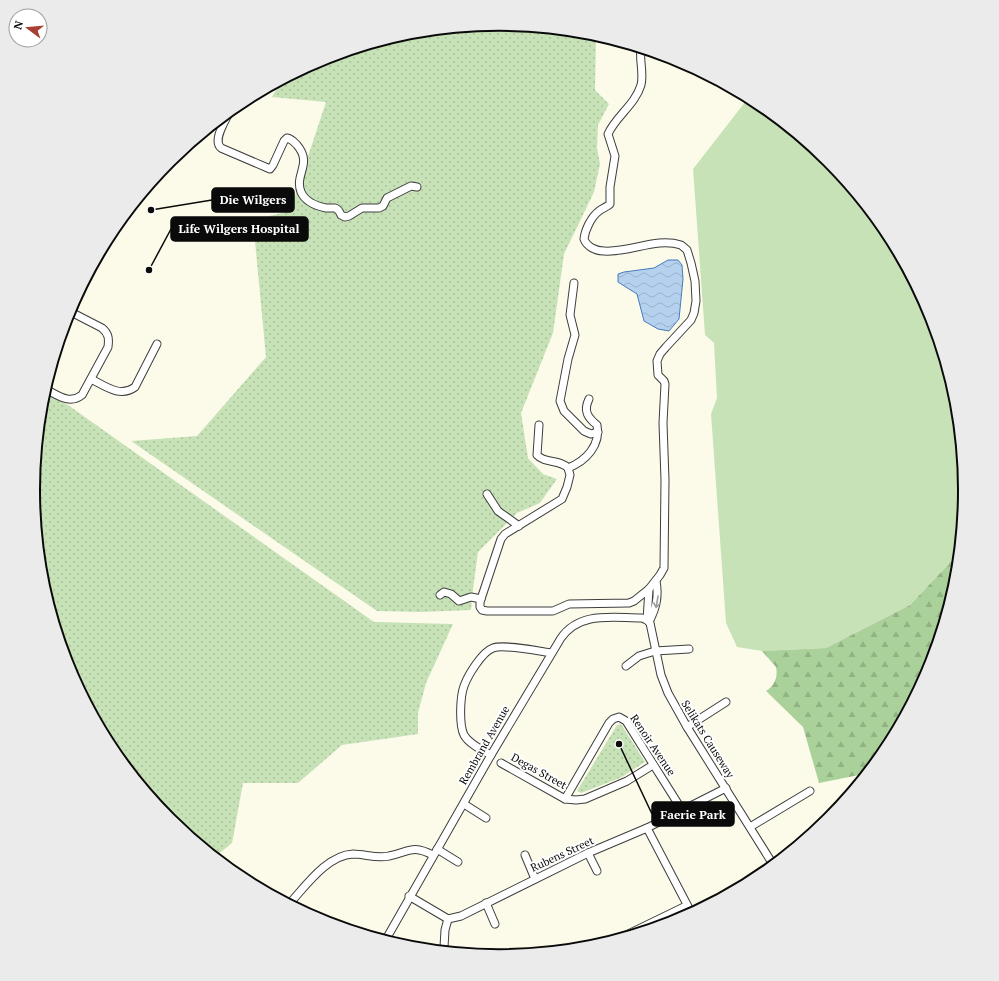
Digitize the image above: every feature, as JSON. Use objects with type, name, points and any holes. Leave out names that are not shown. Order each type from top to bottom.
[{"type":"street","points":[[539,425],[537,455],[544,460],[562,463],[568,468],[570,475],[564,497],[557,503],[505,534],[500,541],[481,599],[480,607],[485,611],[553,611],[569,604],[629,603],[637,599],[656,581],[662,572],[664,563],[663,423],[665,382],[658,375],[657,361],[660,354],[693,316],[696,295],[694,276],[688,252],[679,244],[660,243],[602,251],[589,246],[585,243],[584,239],[586,230],[594,217],[599,211],[610,204],[610,187],[615,156],[608,134],[638,92],[642,77],[641,53]]},
{"type":"street","points":[[225,122],[217,140],[218,146],[268,169],[270,169],[273,165],[285,140],[291,139],[303,155],[304,162],[299,182],[302,193],[308,201],[324,208],[335,208],[345,217],[362,208],[379,208],[383,206],[387,198],[411,186],[416,187]]},
{"type":"street","points":[[574,283],[570,315],[575,335],[568,359],[560,401],[564,411],[584,432],[591,434],[598,432]]},
{"type":"street","points":[[51,391],[65,399],[77,399],[82,395],[108,347],[108,336],[102,328],[75,314]]},
{"type":"street","points":[[91,379],[118,392],[130,391],[134,387],[157,344]]},
{"type":"street","points":[[568,468],[576,464],[591,452],[596,444],[598,432],[597,424],[590,419],[586,413],[586,405],[589,399]]},
{"type":"street","points":[[487,494],[498,511],[519,526]]},
{"type":"street","points":[[646,620],[656,606],[658,594],[656,581]]},
{"type":"street","name":"Selikats Causeway","points":[[649,589],[646,620],[665,687],[687,727],[771,861]]},
{"type":"street","points":[[440,595],[447,592],[459,601],[471,597],[481,599]]},
{"type":"street","name":"Rembrand Avenue","points":[[388,936],[409,896],[464,804],[491,755],[551,653],[568,629],[575,623],[592,618],[646,620]]},
{"type":"street","points":[[491,755],[469,741],[463,733],[462,705],[463,690],[466,683],[481,658],[494,648],[503,647],[551,653]]},
{"type":"street","points":[[626,666],[642,655],[655,651],[689,649]]},
{"type":"street","points":[[687,727],[726,702]]},
{"type":"street","name":"Renoir Avenue","points":[[565,799],[605,729],[616,717],[626,721],[682,810]]},
{"type":"street","name":"Degas Street","points":[[501,763],[565,799],[576,800],[585,799],[627,781],[653,764]]},
{"type":"street","name":"Rubens Street","points":[[448,919],[465,915],[486,903],[588,853],[648,828],[726,788]]},
{"type":"street","points":[[750,828],[810,791]]},
{"type":"street","points":[[464,804],[486,818]]},
{"type":"street","points":[[648,828],[688,909]]},
{"type":"street","points":[[292,901],[328,864],[341,856],[352,854],[384,857],[414,849],[435,852],[458,862]]},
{"type":"street","points":[[588,853],[597,871]]},
{"type":"street","points":[[525,855],[535,879]]},
{"type":"street","points":[[409,896],[448,919],[445,930],[444,946]]},
{"type":"street","points":[[486,903],[495,924]]},
{"type":"street","points":[[642,927],[686,906]]},
{"type":"green space","points":[[500,31],[559,35],[596,42],[595,90],[609,104],[598,125],[597,148],[600,164],[594,192],[564,254],[553,333],[521,413],[528,458],[543,474],[557,479],[540,503],[517,513],[478,552],[471,610],[420,612],[377,611],[131,441],[197,436],[266,357],[253,220],[290,211],[326,102],[272,97],[277,89],[296,78],[324,66],[352,55],[410,40],[469,32]]},
{"type":"green space","points":[[745,102],[755,108],[802,145],[845,188],[864,211],[882,235],[912,287],[935,343],[950,401],[958,460],[958,521],[954,559],[910,605],[826,648],[762,651],[737,647],[726,623],[711,414],[717,398],[714,343],[705,335],[693,169]]},
{"type":"green space","points":[[50,397],[68,405],[374,622],[453,624],[426,683],[418,713],[418,734],[342,745],[298,783],[243,783],[232,843],[219,854],[197,836],[154,793],[117,746],[87,694],[75,666],[64,638],[49,580],[41,521],[41,460]]},
{"type":"green space","points":[[954,559],[950,580],[935,638],[912,694],[882,746],[860,775],[819,783],[803,727],[766,691],[774,683],[777,671],[776,667],[762,651],[826,648],[910,605]]},
{"type":"green space","points":[[621,724],[645,762],[620,778],[581,793],[577,791],[617,725]]},
{"type":"water","points":[[668,260],[678,260],[682,265],[683,279],[679,319],[669,331],[658,329],[644,321],[637,294],[618,282],[618,274],[654,268]]},
{"type":"place","name":"Die Wilgers","points":[[151,210]]},
{"type":"place","name":"Life Wilgers Hospital","points":[[149,270]]},
{"type":"place","name":"Faerie Park","points":[[619,744]]}]
